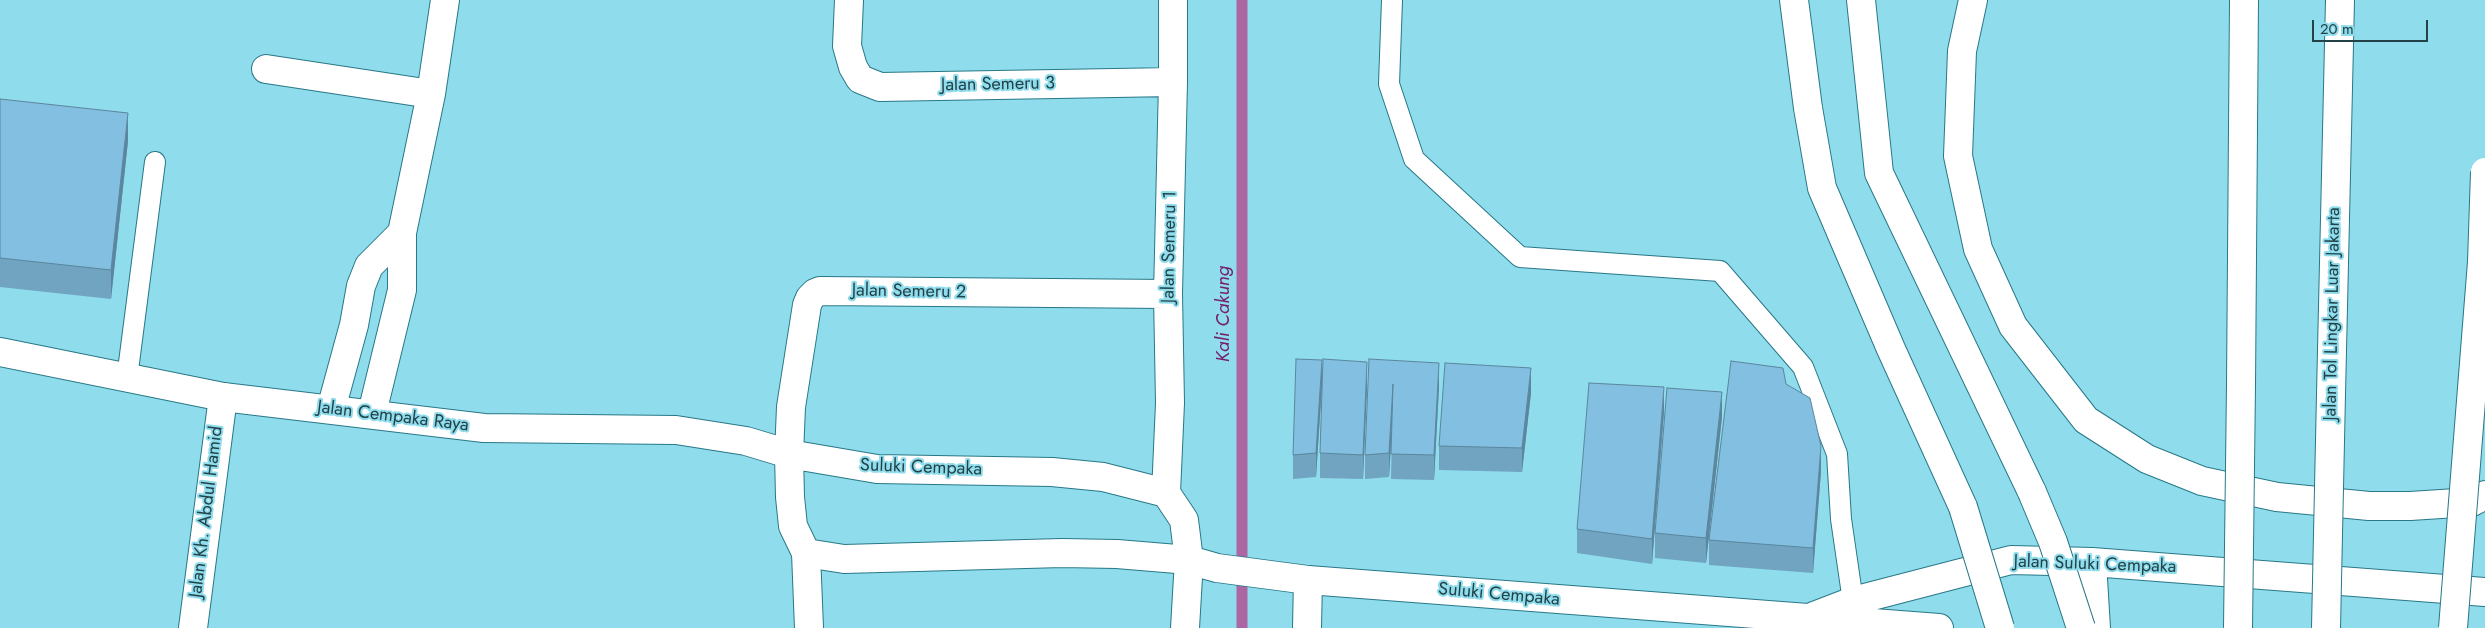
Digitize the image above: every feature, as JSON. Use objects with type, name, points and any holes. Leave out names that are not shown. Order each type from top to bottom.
[{"type":"main road","points":[[372,413],[402,290],[402,233],[432,94],[445,0]]},
{"type":"main road","name":"Jalan Semeru 3","points":[[849,0],[847,46],[853,67],[860,79],[880,87],[1173,82]]},
{"type":"main road","name":"Jalan Semeru 1","points":[[1166,493],[1170,403],[1168,294],[1173,0]]},
{"type":"main road","points":[[1794,0],[1808,108],[1822,188],[1891,349],[1963,507],[2000,628]]},
{"type":"main road","points":[[1862,0],[1879,173],[2032,492],[2052,542],[2081,628]]},
{"type":"main road","points":[[1973,0],[1962,51],[1958,156],[1978,250],[2013,326],[2045,370],[2086,420],[2146,459],[2202,480],[2277,497],[2369,506],[2410,506],[2472,502],[2485,495]]},
{"type":"main road","points":[[2238,628],[2244,0]]},
{"type":"main road","name":"Jalan Tol Lingkar Luar Jakarta","points":[[2326,628],[2340,0]]},
{"type":"main road","points":[[266,69],[432,94]]},
{"type":"main road","points":[[2453,628],[2482,262],[2485,172]]},
{"type":"main road","points":[[331,409],[348,349],[361,286],[369,266],[402,233]]},
{"type":"main road","name":"Jalan Semeru 2","points":[[789,454],[792,406],[808,301],[815,293],[820,291],[1168,294]]},
{"type":"main road","name":"Jalan Cempaka Raya","points":[[0,352],[223,397],[372,413],[484,428],[676,430],[746,441],[789,454]]},
{"type":"main road","name":"Jalan Kh. Abdul Hamid","points":[[193,628],[223,397]]},
{"type":"main road","points":[[789,454],[793,526],[806,553],[809,628]]},
{"type":"main road","name":"Suluki Cempaka","points":[[789,454],[877,469],[1052,472],[1102,477],[1166,493]]},
{"type":"main road","points":[[1166,493],[1184,520],[1189,560],[1185,628]]},
{"type":"main road","name":"Suluki Cempaka","points":[[806,553],[844,559],[1062,553],[1117,554],[1189,560],[1217,568],[1308,580],[1810,618]]},
{"type":"main road","name":"Jalan Suluki Cempaka","points":[[1810,618],[1854,612],[2011,560],[2092,562],[2485,592]]},
{"type":"main road","points":[[2092,562],[2096,628]]},
{"type":"main road","points":[[1307,628],[1308,580]]},
{"type":"main road","name":"Jalan Suluki Cempaka","points":[[1854,612],[1939,628]]},
{"type":"lane","points":[[1392,0],[1388,84],[1414,159],[1520,257],[1720,271],[1803,367],[1837,454],[1841,518],[1854,612]]},
{"type":"lane","points":[[127,378],[154,162]]},
{"type":"building","points":[[0,99],[128,113],[111,270],[0,258]]},
{"type":"building","points":[[1296,359],[1322,360],[1316,453],[1293,455]]},
{"type":"building","points":[[1323,359],[1367,362],[1363,455],[1320,453]]},
{"type":"building","points":[[1369,359],[1439,363],[1434,455],[1391,454],[1393,384],[1389,453],[1365,455]]},
{"type":"building","points":[[1731,361],[1783,368],[1786,384],[1810,398],[1821,446],[1813,548],[1709,540]]},
{"type":"building","points":[[1445,363],[1531,368],[1522,448],[1439,446]]},
{"type":"building","points":[[1589,383],[1664,387],[1652,539],[1577,529]]},
{"type":"building","points":[[1667,388],[1722,392],[1706,538],[1655,533]]},
{"type":"waterway","name":"Kali Cakung","points":[[1242,0],[1242,628]]}]
